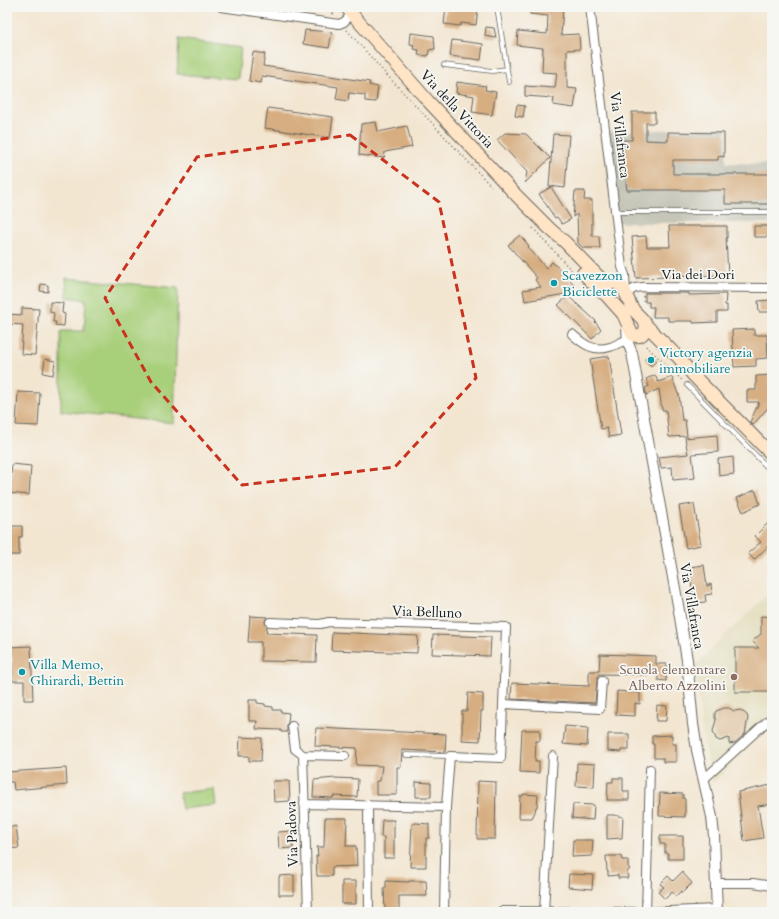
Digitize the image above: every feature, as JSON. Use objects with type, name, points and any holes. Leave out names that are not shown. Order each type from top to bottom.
[{"type":"main road","name":"Via della Vittoria","points":[[349,11],[428,101],[516,195],[600,278],[612,283],[617,282],[621,286],[633,309],[639,334]]},
{"type":"main road","name":"Via della Vittoria","points":[[550,229],[563,249],[586,276],[623,314],[627,326],[635,336],[639,334],[652,340],[690,380],[772,455]]},
{"type":"main road","points":[[606,295],[606,287],[612,283]]},
{"type":"street","points":[[222,7],[341,23],[349,11]]},
{"type":"street","name":"Via Villafranca","points":[[590,7],[622,267],[625,275],[626,294]]},
{"type":"street","points":[[612,283],[622,267]]},
{"type":"street","name":"Via dei Dori","points":[[626,294],[635,288],[643,287],[772,288]]},
{"type":"street","points":[[572,334],[590,348],[599,349],[611,347],[639,334]]},
{"type":"street","name":"Via Villafranca","points":[[639,334],[632,353],[682,627],[687,660],[693,724],[712,817],[717,911]]},
{"type":"street","name":"Via Belluno","points":[[270,622],[320,624],[329,622],[506,627],[501,758],[450,756]]},
{"type":"street","points":[[503,704],[600,709],[602,681]]},
{"type":"street","points":[[704,779],[772,717]]},
{"type":"street","name":"Via Padova","points":[[292,726],[295,749],[303,755],[308,912]]},
{"type":"street","points":[[303,755],[345,756]]},
{"type":"street","points":[[444,912],[446,807],[450,756]]},
{"type":"street","points":[[544,911],[553,756]]},
{"type":"street","points":[[646,912],[650,769]]},
{"type":"street","points":[[304,804],[446,807]]},
{"type":"street","points":[[368,805],[369,912]]},
{"type":"street","points":[[716,883],[772,886]]},
{"type":"street","points":[[500,911],[717,911]]},
{"type":"lane","points":[[497,7],[509,82]]},
{"type":"lane","points":[[444,65],[492,71],[507,69]]},
{"type":"lane","points":[[616,212],[772,212]]},
{"type":"lane","points":[[690,380],[772,472]]},
{"type":"lane","points":[[406,755],[450,756]]},
{"type":"path","points":[[328,7],[384,72],[491,185]]},
{"type":"path","points":[[7,902],[10,912]]},
{"type":"highlighted area","points":[[350,135],[439,202],[476,378],[395,467],[242,485],[151,382],[105,298],[197,157]]},
{"type":"shaded area","points":[[726,128],[726,163],[772,164],[772,223],[613,223],[602,132]]},
{"type":"shaded area","name":"Scuola elementare Alberto Azzolini","points":[[772,590],[772,724],[713,783],[703,736],[695,666]]},
{"type":"green space","points":[[179,39],[241,48],[238,79],[177,74]]},
{"type":"green space","points":[[66,278],[178,288],[174,423],[61,411],[61,331],[84,331],[86,300],[67,297]]},
{"type":"green space","points":[[214,789],[216,805],[182,809],[179,793]]},
{"type":"building","points":[[446,7],[478,9],[476,25],[461,23],[460,26],[444,24]]},
{"type":"building","points":[[531,7],[563,8],[561,35],[579,34],[580,49],[567,50],[567,88],[577,89],[574,108],[553,105],[554,98],[525,96],[525,86],[555,88],[557,73],[542,72],[543,48],[517,45],[518,31],[547,34],[548,16],[530,14]]},
{"type":"building","points":[[486,27],[494,28],[496,38],[485,36]]},
{"type":"building","points":[[305,30],[332,32],[329,48],[303,44]]},
{"type":"building","points":[[411,33],[434,36],[435,49],[429,50],[428,56],[418,55],[419,50],[413,49],[414,45],[410,44]]},
{"type":"building","points":[[452,40],[483,44],[481,60],[450,56]]},
{"type":"building","points":[[253,52],[265,54],[263,66],[370,82],[369,85],[378,87],[376,102],[365,101],[365,95],[349,93],[348,101],[336,99],[338,87],[262,76],[261,83],[249,81]]},
{"type":"building","points":[[457,82],[486,86],[485,90],[496,92],[492,115],[472,112],[474,96],[456,93]]},
{"type":"building","points":[[517,105],[525,106],[523,117],[515,116]]},
{"type":"building","points":[[268,108],[333,117],[330,138],[265,128]]},
{"type":"building","points":[[632,112],[655,112],[655,123],[646,123],[646,140],[668,141],[668,132],[724,133],[724,157],[718,156],[718,160],[673,160],[673,174],[772,174],[772,204],[725,204],[725,190],[627,190],[623,161],[624,140],[632,140]]},
{"type":"building","points":[[376,122],[378,132],[407,126],[412,147],[385,152],[384,158],[359,155],[361,124]]},
{"type":"building","points":[[505,133],[526,134],[550,158],[525,183],[527,172],[497,140]]},
{"type":"building","points":[[553,134],[569,135],[565,188],[549,186]]},
{"type":"building","points":[[551,187],[571,219],[562,224],[557,217],[555,218],[539,194]]},
{"type":"building","points":[[575,191],[585,191],[584,200],[592,200],[592,236],[599,236],[600,248],[583,248],[578,243],[577,214],[573,217]]},
{"type":"building","points":[[669,226],[727,226],[726,238],[728,275],[636,278],[632,237],[646,236],[647,247],[670,247]]},
{"type":"building","points":[[754,226],[772,226],[772,237],[754,237]]},
{"type":"building","points":[[520,235],[546,268],[552,262],[574,285],[566,294],[525,301],[523,290],[541,287],[535,280],[537,278],[508,245]]},
{"type":"building","points":[[41,284],[48,285],[48,292],[40,291]]},
{"type":"building","points":[[645,293],[689,293],[689,295],[726,294],[725,305],[727,305],[727,312],[717,312],[717,322],[693,323],[693,321],[668,321],[668,317],[653,317],[654,307],[649,307],[649,302],[645,302]]},
{"type":"building","points":[[568,296],[596,321],[595,322],[601,329],[592,339],[558,305]]},
{"type":"building","points":[[772,300],[772,312],[759,312],[758,301]]},
{"type":"building","points":[[50,302],[63,303],[62,313],[65,314],[64,326],[55,325],[56,322],[53,322],[54,313],[50,312]]},
{"type":"building","points":[[22,308],[39,309],[35,355],[21,354],[23,325],[7,324],[7,314],[22,315]]},
{"type":"building","points":[[754,329],[754,335],[767,335],[768,358],[756,359],[756,366],[734,367],[732,330]]},
{"type":"building","name":"Victory agenzia immobiliare","points":[[650,354],[657,361],[651,366],[645,359]]},
{"type":"building","points":[[609,356],[621,435],[609,437],[607,428],[601,429],[590,359]]},
{"type":"building","points":[[45,359],[55,361],[53,375],[43,373]]},
{"type":"building","points":[[655,375],[658,382],[672,377],[679,394],[682,420],[685,420],[687,436],[669,437],[666,410],[662,410],[659,389],[646,395],[645,388],[649,386],[646,379]]},
{"type":"building","points":[[772,375],[772,403],[753,425],[750,422],[759,402],[747,402],[747,390],[756,390],[756,376]]},
{"type":"building","points":[[18,392],[40,393],[38,426],[16,425]]},
{"type":"building","points":[[717,435],[718,452],[692,454],[695,478],[673,480],[672,467],[661,468],[659,457],[688,454],[685,438]]},
{"type":"building","points":[[733,457],[734,474],[719,476],[718,459]]},
{"type":"building","points":[[12,464],[31,466],[29,495],[9,493]]},
{"type":"building","points":[[755,490],[760,504],[743,512],[737,498]]},
{"type":"building","points":[[694,504],[701,545],[686,548],[679,506]]},
{"type":"building","points":[[772,519],[772,542],[754,560],[748,553],[761,542],[755,536]]},
{"type":"building","points":[[7,526],[22,526],[22,537],[19,537],[19,555],[7,555]]},
{"type":"building","points":[[704,565],[707,586],[711,584],[712,594],[705,595],[706,602],[694,603],[693,596],[690,597],[693,595],[689,567]]},
{"type":"building","points":[[250,616],[267,617],[265,622],[267,626],[266,633],[317,635],[316,662],[261,661],[261,642],[248,642]]},
{"type":"building","points":[[761,616],[772,617],[772,692],[735,692],[735,648],[759,648],[752,641],[761,634]]},
{"type":"building","points":[[332,632],[418,636],[417,653],[331,650]]},
{"type":"building","points":[[433,635],[491,637],[490,656],[432,654]]},
{"type":"building","name":"Villa Memo, Ghirardi, Bettin","points":[[31,646],[33,700],[24,700],[24,681],[12,681],[12,657],[7,657],[7,647]]},
{"type":"building","points":[[600,654],[656,656],[656,664],[667,664],[666,681],[658,680],[658,675],[599,674],[595,703],[511,699],[512,683],[589,686],[589,671],[599,671]]},
{"type":"building","points":[[617,691],[640,693],[640,704],[635,703],[635,716],[616,715]]},
{"type":"building","points":[[468,693],[483,694],[480,741],[462,740],[462,711],[467,711]]},
{"type":"building","points":[[249,700],[257,700],[257,703],[273,707],[273,710],[281,710],[281,712],[289,713],[287,732],[281,732],[281,730],[256,729],[257,721],[249,721]]},
{"type":"building","points":[[657,705],[667,706],[666,721],[656,721]]},
{"type":"building","points":[[729,708],[734,711],[741,710],[747,715],[748,718],[745,734],[735,743],[729,744],[729,738],[720,741],[716,739],[713,731],[716,720],[715,713],[716,711]]},
{"type":"building","points":[[565,726],[588,728],[587,746],[563,744]]},
{"type":"building","points":[[316,728],[446,734],[445,752],[402,750],[401,767],[397,767],[397,795],[376,795],[376,781],[380,781],[382,766],[356,765],[357,748],[315,746]]},
{"type":"building","points":[[522,730],[540,730],[540,741],[536,741],[535,761],[539,761],[539,773],[520,772]]},
{"type":"building","points":[[608,734],[629,734],[629,750],[621,750],[621,752],[608,751]]},
{"type":"building","points":[[672,735],[672,744],[676,744],[676,762],[663,762],[663,758],[654,758],[654,744],[652,744],[652,736]]},
{"type":"building","points":[[240,737],[262,738],[261,761],[249,761],[249,756],[239,756]]},
{"type":"building","points":[[577,763],[595,764],[594,787],[576,786]]},
{"type":"building","points":[[66,768],[67,785],[14,790],[13,782],[7,782],[7,772]]},
{"type":"building","points":[[335,778],[358,779],[357,797],[313,797],[314,780]]},
{"type":"building","points":[[613,778],[623,778],[623,791],[629,791],[629,800],[607,800],[608,782],[613,782]]},
{"type":"building","points":[[273,781],[289,781],[290,801],[274,802]]},
{"type":"building","points":[[478,781],[496,782],[495,839],[477,839]]},
{"type":"building","points":[[416,782],[431,783],[431,797],[416,797]]},
{"type":"building","points":[[771,785],[772,804],[758,806],[763,838],[744,841],[738,792]]},
{"type":"building","points":[[660,793],[683,794],[683,798],[685,799],[685,817],[659,816]]},
{"type":"building","points":[[523,794],[538,795],[537,807],[532,818],[519,818],[520,796],[523,796]]},
{"type":"building","points":[[573,804],[594,805],[593,820],[572,818]]},
{"type":"building","points":[[607,815],[623,817],[622,838],[607,839]]},
{"type":"building","points":[[325,818],[347,818],[346,846],[356,846],[357,866],[332,867],[332,876],[317,876],[317,847],[324,847]]},
{"type":"building","points":[[382,820],[394,820],[394,858],[384,858],[384,837],[381,837]]},
{"type":"building","points":[[412,824],[429,824],[429,838],[426,838],[426,867],[410,867]]},
{"type":"building","points":[[16,826],[19,848],[7,849],[7,828]]},
{"type":"building","points":[[292,831],[293,848],[279,849],[278,832]]},
{"type":"building","points":[[660,836],[683,836],[683,859],[668,859],[668,853],[665,853],[665,844],[660,844]]},
{"type":"building","points":[[573,840],[593,840],[592,856],[572,857]]},
{"type":"building","points":[[606,856],[621,856],[622,860],[628,860],[628,867],[630,869],[627,872],[628,878],[618,878],[618,875],[608,876]]},
{"type":"building","points":[[682,872],[692,883],[682,893],[681,891],[676,896],[672,892],[665,899],[658,892],[664,887],[660,884],[668,876],[673,881]]},
{"type":"building","points":[[569,874],[593,875],[592,889],[568,887]]},
{"type":"building","points":[[294,875],[294,895],[279,895],[279,876]]},
{"type":"building","points":[[342,881],[356,881],[356,904],[342,904]]},
{"type":"building","points":[[386,881],[426,881],[427,896],[399,896],[399,912],[385,912],[384,888],[386,888]]},
{"type":"place","name":"Scavezzon Biciclette","points":[[554,283]]},
{"type":"place","name":"Victory agenzia immobiliare","points":[[651,360]]},
{"type":"place","name":"Villa Memo, Ghirardi, Bettin","points":[[22,672]]},
{"type":"place","name":"Scuola elementare Alberto Azzolini","points":[[734,677]]}]
